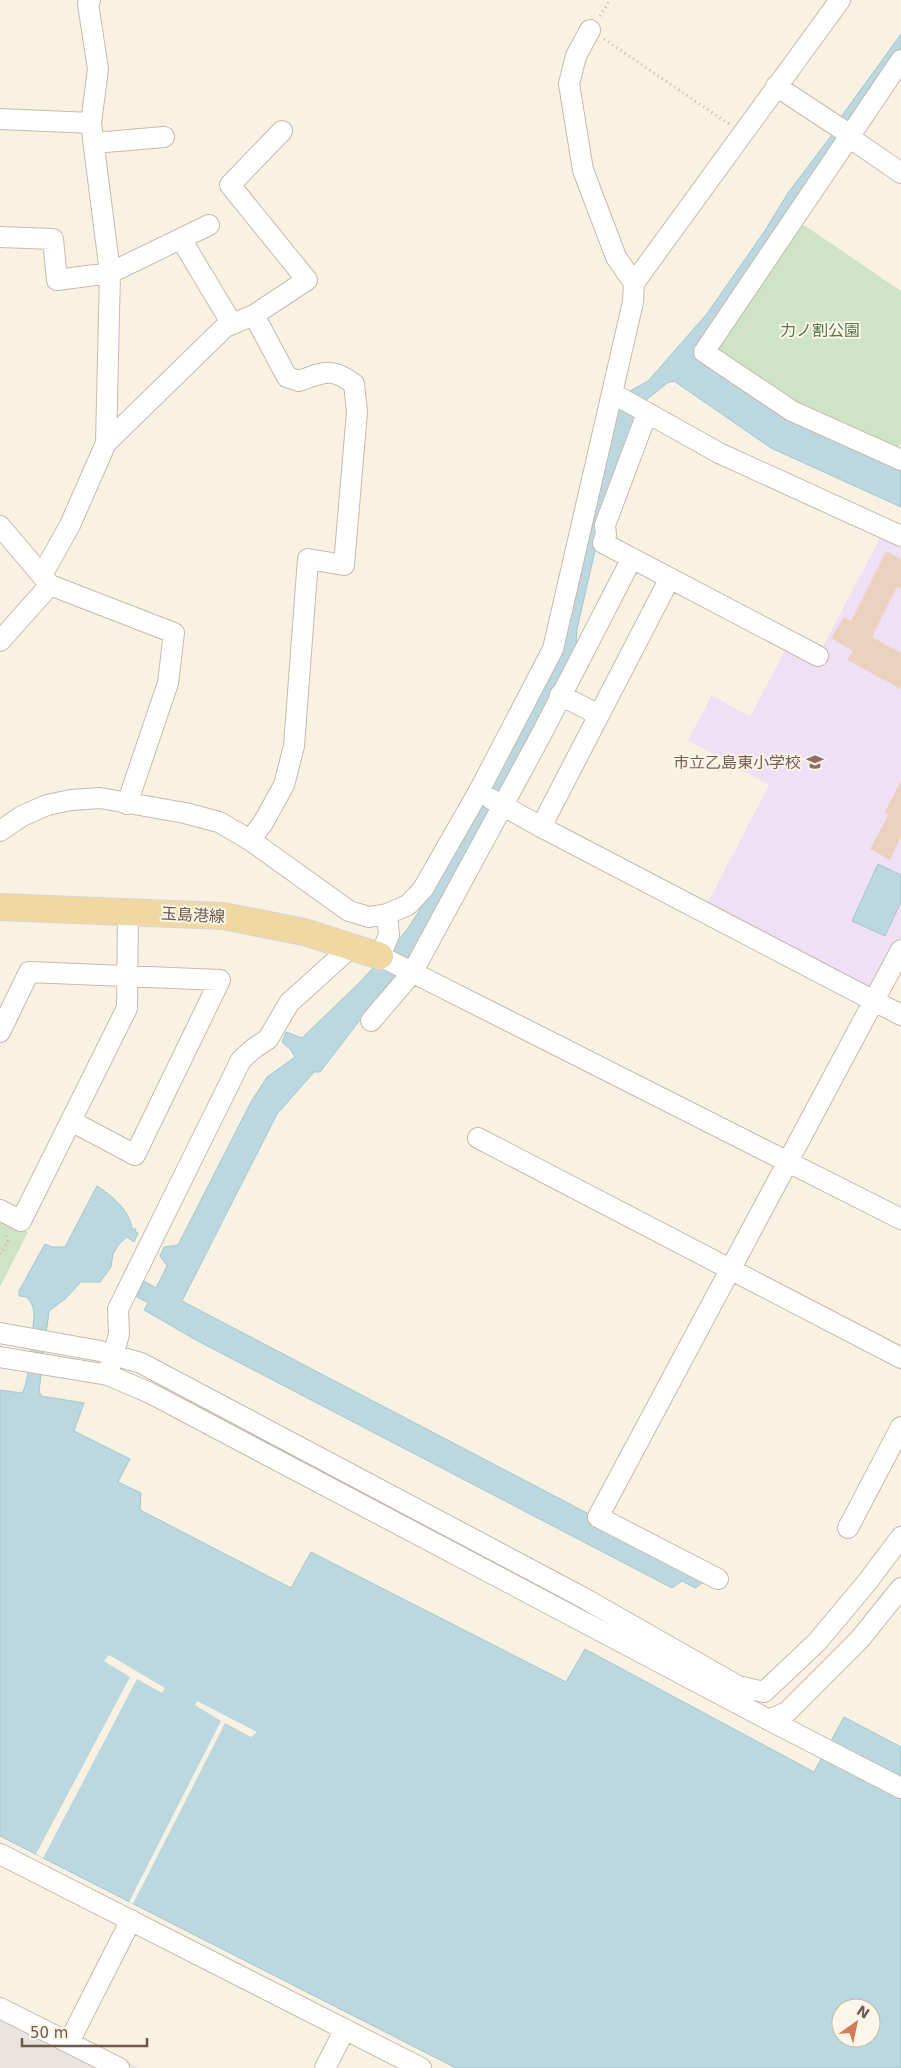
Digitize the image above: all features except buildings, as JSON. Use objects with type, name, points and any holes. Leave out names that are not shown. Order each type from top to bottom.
[{"type":"main road","name":"玉島港線","points":[[0,907],[223,916],[304,932],[380,956]]},
{"type":"street","points":[[0,830],[22,816],[47,805],[71,800],[100,798],[185,813],[220,822],[250,840],[349,910],[369,917],[387,914],[408,905],[423,889],[479,791],[553,649],[633,302],[634,283],[840,0]]},
{"type":"street","points":[[86,1],[98,69],[91,123],[110,273],[106,443]]},
{"type":"street","points":[[590,30],[576,56],[569,84],[583,170],[616,257],[634,283]]},
{"type":"street","points":[[900,458],[792,411],[704,352],[849,134],[901,60]]},
{"type":"street","points":[[776,86],[849,134],[856,142],[901,173]]},
{"type":"street","points":[[0,119],[91,123]]},
{"type":"street","points":[[0,641],[46,580],[106,443],[225,327],[254,314],[307,280],[230,185],[282,131]]},
{"type":"street","points":[[94,143],[164,137]]},
{"type":"street","points":[[0,237],[53,240],[57,280],[110,273],[208,224]]},
{"type":"street","points":[[181,239],[232,324]]},
{"type":"street","points":[[250,840],[263,822],[284,785],[294,746],[308,559],[344,565],[357,412],[354,384],[342,375],[325,372],[299,381],[288,376],[254,314]]},
{"type":"street","points":[[612,393],[719,453],[901,536]]},
{"type":"street","points":[[603,543],[606,535],[605,525],[647,413]]},
{"type":"street","points":[[0,526],[46,580],[174,633],[168,683],[128,804]]},
{"type":"street","points":[[579,530],[818,656]]},
{"type":"street","points":[[371,1021],[412,972],[632,558]]},
{"type":"street","points":[[541,827],[670,578]]},
{"type":"street","points":[[560,695],[599,715]]},
{"type":"street","points":[[479,791],[541,827],[901,1015]]},
{"type":"street","points":[[0,1210],[22,1221],[127,1008],[128,912]]},
{"type":"street","points":[[387,914],[389,935],[380,956],[901,1219]]},
{"type":"street","points":[[108,1375],[119,1334],[118,1309],[241,1060],[268,1039],[289,1003],[350,948]]},
{"type":"street","points":[[718,1579],[598,1517],[901,950]]},
{"type":"street","points":[[0,1032],[29,972],[220,980],[135,1155],[71,1121]]},
{"type":"street","points":[[478,1138],[901,1358]]},
{"type":"street","points":[[0,1333],[113,1355],[141,1363],[582,1597],[738,1686],[764,1692],[778,1716]]},
{"type":"street","points":[[0,1357],[108,1375],[150,1393],[778,1716],[834,1753],[901,1788]]},
{"type":"street","points":[[848,1528],[901,1428]]},
{"type":"street","points":[[764,1692],[817,1642],[868,1581],[901,1537]]},
{"type":"street","points":[[778,1716],[860,1639],[901,1588]]},
{"type":"street","points":[[0,1854],[421,2068]]},
{"type":"street","points":[[69,2042],[130,1920]]},
{"type":"street","points":[[0,2008],[119,2068]]},
{"type":"street","points":[[325,2068],[345,2029]]},
{"type":"path","points":[[590,30],[742,133]]},
{"type":"path","points":[[0,1229],[7,1235],[8,1242],[0,1254]]},
{"type":"shaded area","name":"市立乙島東小学校","points":[[882,534],[901,543],[901,942],[874,992],[707,904],[769,785],[688,740],[712,695],[750,717],[788,645],[816,660]]},
{"type":"shaded area","points":[[0,1997],[139,2068],[0,2068]]},
{"type":"green space","name":"力ノ割公園","points":[[798,221],[901,291],[901,443],[899,447],[891,449],[795,407],[719,356],[717,345]]},
{"type":"green space","points":[[0,1218],[28,1232],[0,1287]]},
{"type":"water","points":[[901,34],[901,52],[696,354],[901,465],[901,507],[771,448],[674,381],[667,383],[645,401],[597,542],[577,629],[576,646],[569,661],[421,941],[320,1072],[314,1072],[277,1114],[182,1301],[587,1513],[594,1520],[704,1582],[695,1588],[682,1581],[672,1588],[196,1340],[144,1310],[148,1303],[137,1297],[144,1281],[156,1288],[167,1266],[160,1256],[164,1247],[178,1245],[251,1102],[267,1077],[295,1057],[291,1050],[282,1042],[286,1032],[302,1038],[361,981],[406,931],[442,876],[542,683],[610,420],[619,408],[624,406],[630,391],[648,381],[706,315],[764,232],[788,193],[834,132],[838,121]]},
{"type":"water","points":[[878,864],[901,875],[901,902],[885,936],[852,921]]},
{"type":"water","points":[[97,1186],[119,1204],[128,1216],[132,1229],[136,1229],[135,1231],[138,1233],[134,1242],[127,1237],[119,1244],[113,1254],[111,1267],[100,1282],[81,1282],[65,1299],[49,1311],[39,1391],[41,1396],[84,1403],[74,1431],[130,1459],[118,1482],[141,1493],[140,1510],[291,1588],[311,1552],[566,1682],[585,1649],[814,1772],[844,1717],[901,1747],[901,2068],[456,2068],[0,1836],[0,1390],[22,1393],[24,1388],[29,1368],[34,1312],[27,1297],[19,1296],[19,1291],[45,1244],[52,1247],[65,1247]]},
{"type":"pier","points":[[109,1655],[165,1688],[162,1693],[137,1679],[43,1858],[36,1854],[130,1677],[104,1661]]},
{"type":"pier","points":[[197,1701],[257,1732],[251,1737],[225,1723],[133,1904],[129,1902],[221,1721],[195,1705]]},
{"type":"place","name":"市立乙島東小学校","points":[[815,762]]}]
